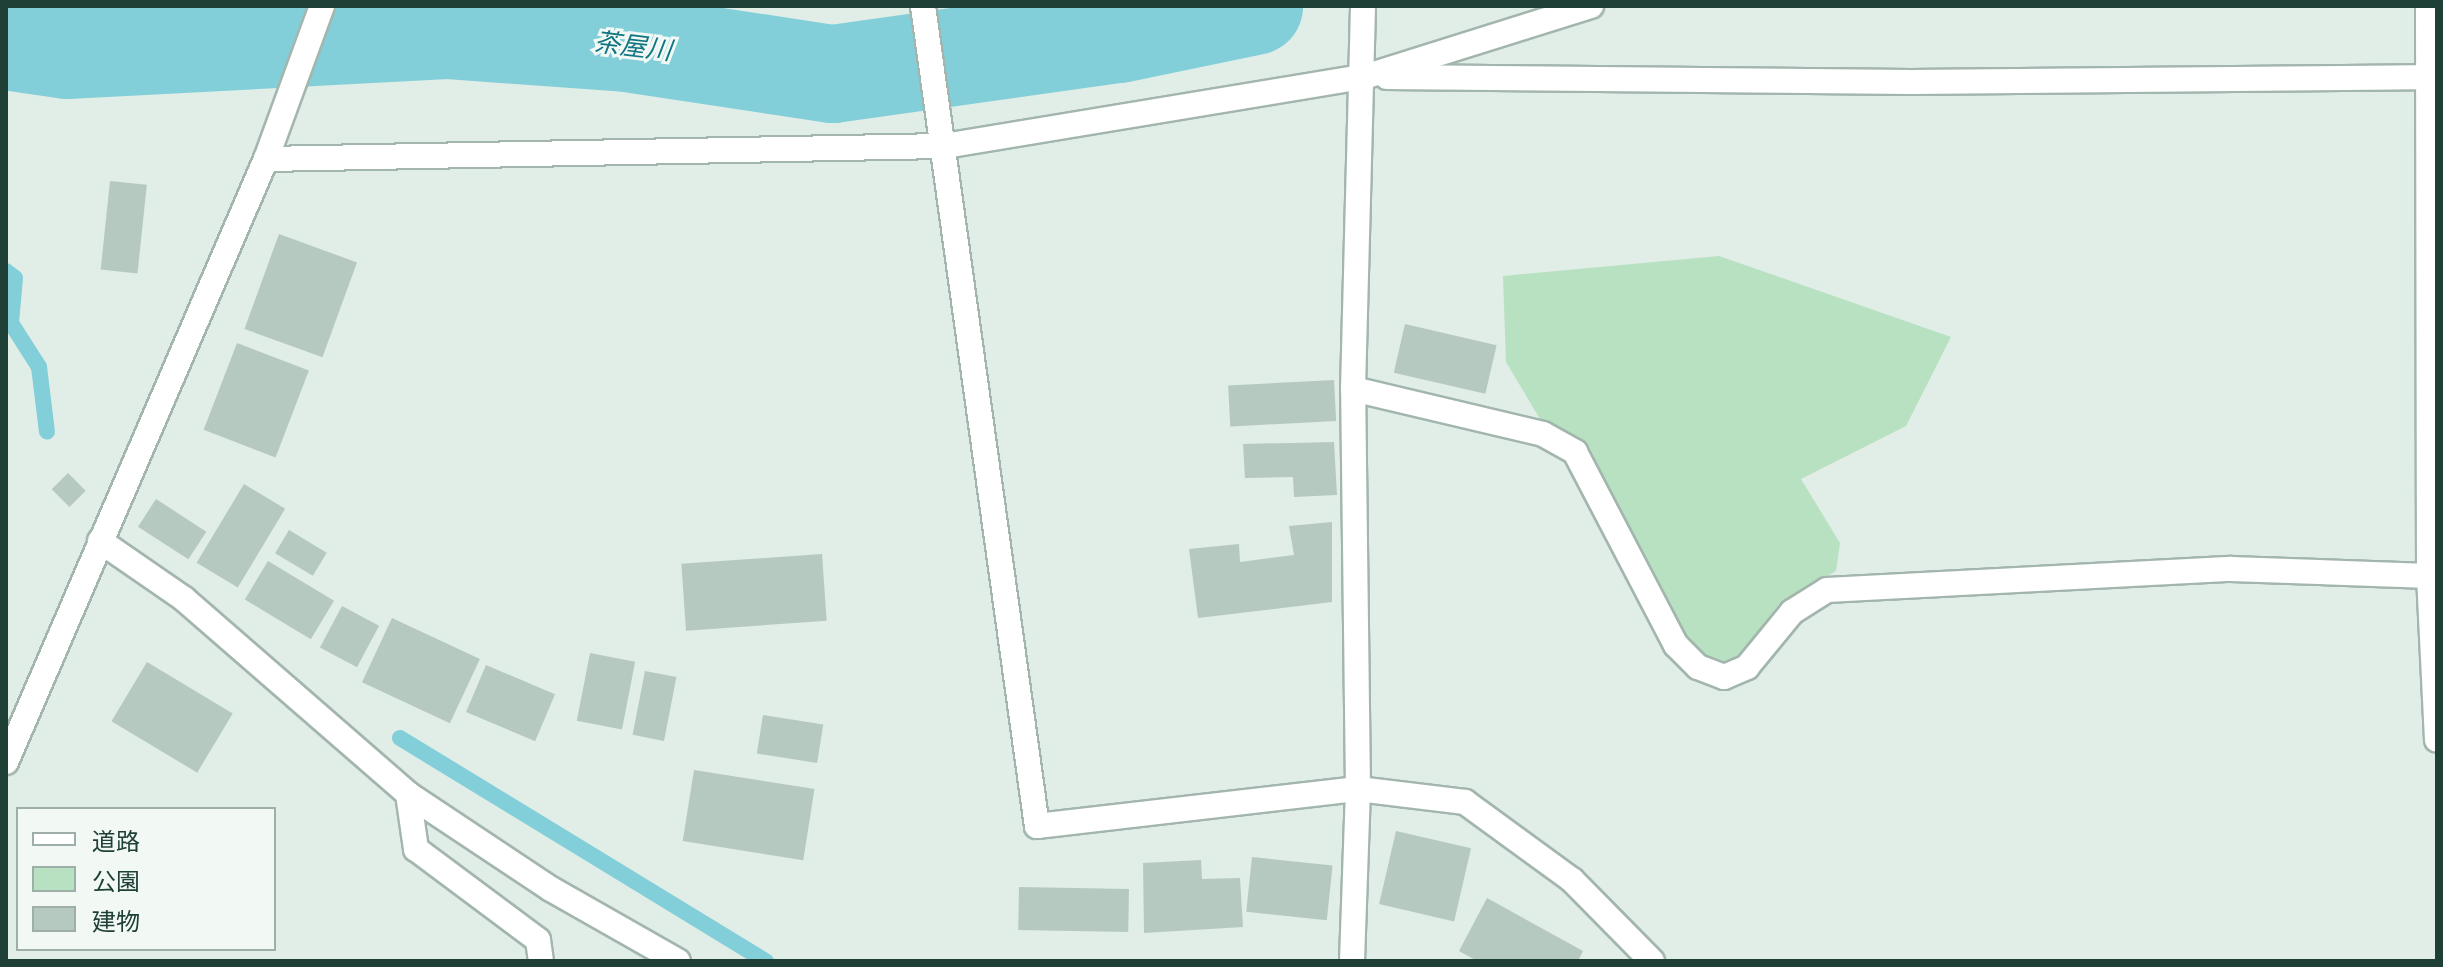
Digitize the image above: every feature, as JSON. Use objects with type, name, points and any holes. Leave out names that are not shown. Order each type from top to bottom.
[{"type":"street","points":[[923,6],[945,146],[1037,826],[1358,789],[1465,802],[1572,880],[1652,961]]},
{"type":"street","points":[[1352,961],[1358,789],[1353,389],[1363,6]]},
{"type":"street","points":[[266,159],[945,146],[1363,67],[1591,6]]},
{"type":"street","points":[[2428,6],[2433,78],[2429,576],[2437,740]]},
{"type":"street","points":[[6,762],[266,159],[320,9]]},
{"type":"street","points":[[1363,67],[1911,82],[2433,78]]},
{"type":"street","points":[[1353,389],[1543,434],[1575,452],[1676,645],[1698,667],[1724,677],[1747,667],[1792,612],[1827,590],[2231,569],[2429,576]]},
{"type":"street","points":[[100,541],[184,599],[408,794],[551,889],[678,961]]},
{"type":"street","points":[[408,794],[416,849],[538,940],[541,961]]},
{"type":"green space","points":[[1719,256],[1951,337],[1906,426],[1801,479],[1840,543],[1836,571],[1779,604],[1743,654],[1723,662],[1705,656],[1685,637],[1584,444],[1540,419],[1506,362],[1503,276]]},
{"type":"building","points":[[110,181],[147,185],[137,273],[101,270]]},
{"type":"building","points":[[279,234],[357,262],[322,357],[244,329]]},
{"type":"building","points":[[1405,324],[1497,345],[1485,394],[1394,373]]},
{"type":"building","points":[[237,343],[309,371],[276,457],[204,430]]},
{"type":"building","points":[[1334,380],[1336,421],[1230,426],[1228,386]]},
{"type":"building","points":[[1334,442],[1337,495],[1294,497],[1293,477],[1245,478],[1243,444]]},
{"type":"building","points":[[68,473],[86,491],[69,507],[52,489]]},
{"type":"building","points":[[244,484],[285,509],[238,588],[197,563]]},
{"type":"building","points":[[156,499],[206,532],[188,559],[138,527]]},
{"type":"building","points":[[1332,522],[1332,602],[1198,618],[1189,549],[1239,544],[1240,562],[1294,555],[1289,526]]},
{"type":"building","points":[[289,530],[327,553],[313,576],[275,553]]},
{"type":"building","points":[[822,554],[827,621],[686,631],[681,564]]},
{"type":"building","points":[[268,561],[334,601],[311,639],[245,600]]},
{"type":"building","points":[[342,606],[379,626],[357,667],[320,647]]},
{"type":"building","points":[[392,618],[480,659],[450,723],[362,682]]},
{"type":"building","points":[[590,653],[635,662],[622,730],[577,721]]},
{"type":"building","points":[[147,662],[233,714],[197,773],[111,721]]},
{"type":"building","points":[[486,665],[555,694],[535,741],[466,712]]},
{"type":"building","points":[[645,671],[676,677],[664,741],[633,735]]},
{"type":"building","points":[[763,715],[823,725],[817,763],[757,754]]},
{"type":"building","points":[[694,770],[814,789],[803,860],[683,841]]},
{"type":"building","points":[[1396,831],[1471,848],[1454,921],[1379,904]]},
{"type":"building","points":[[1252,857],[1333,865],[1327,920],[1246,912]]},
{"type":"building","points":[[1201,860],[1202,879],[1240,878],[1243,927],[1144,933],[1143,863]]},
{"type":"building","points":[[1019,887],[1129,889],[1128,932],[1018,930]]},
{"type":"building","points":[[1487,898],[1583,951],[1578,961],[1477,961],[1459,951]]},
{"type":"waterway","name":"茶屋川","points":[[6,41],[67,50],[446,30],[627,43],[833,74],[1119,34],[1254,6]]},
{"type":"waterway","points":[[6,271],[15,278],[11,323],[39,367],[47,432]]},
{"type":"waterway","points":[[400,738],[766,961]]}]
